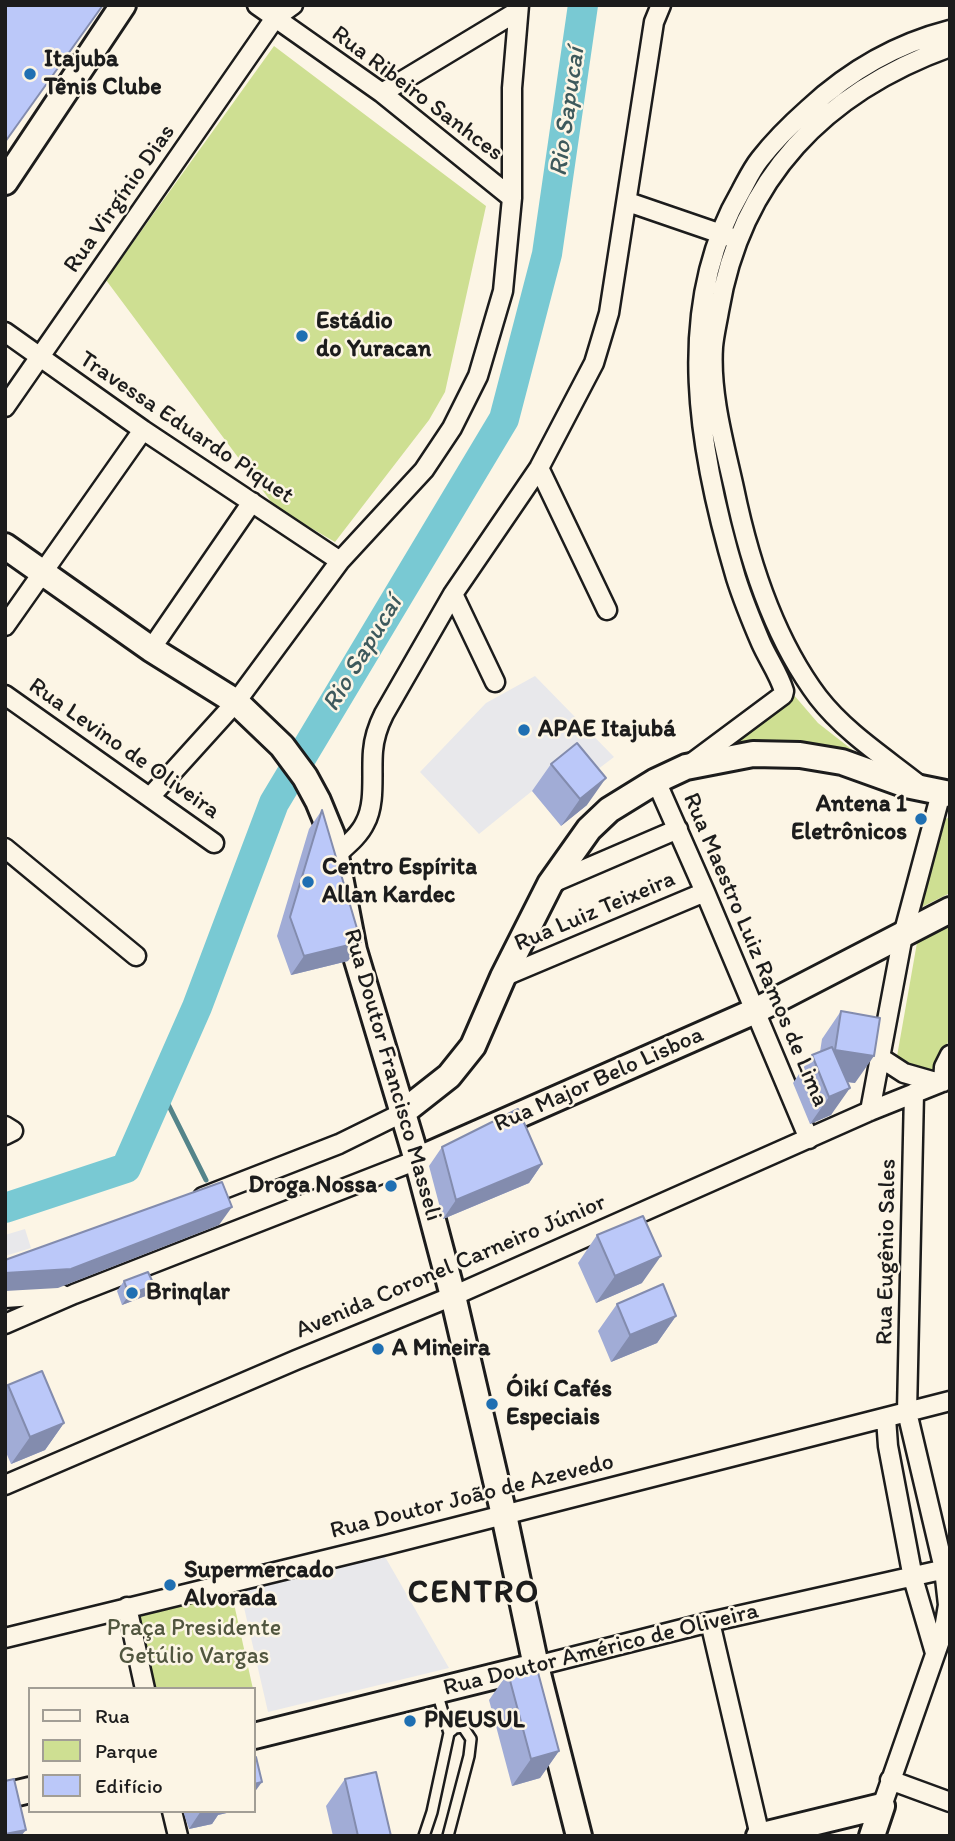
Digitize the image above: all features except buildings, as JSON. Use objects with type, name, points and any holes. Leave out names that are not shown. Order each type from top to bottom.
[{"type":"main road","points":[[6,180],[123,5]]},
{"type":"main road","name":"Rua Doutor Francisco Masseli","points":[[5,546],[151,649],[245,710],[282,746],[305,777],[318,801],[334,846],[355,950],[417,1160],[453,1296],[536,1666],[579,1836]]},
{"type":"main road","points":[[402,1113],[449,1076],[473,1046],[503,977],[550,884],[589,829],[609,810],[656,781],[686,767],[753,754],[800,755],[842,762],[939,792]]},
{"type":"main road","name":"Rua Major Belo Lisboa","points":[[417,1160],[755,1011],[950,910]]},
{"type":"main road","name":"Rua Doutor Américo de Oliveira","points":[[256,1735],[536,1666]]},
{"type":"main road","points":[[5,1796],[28,1790]]},
{"type":"main road","points":[[760,1836],[882,1806]]},
{"type":"main road","points":[[872,1836],[882,1806]]},
{"type":"street","name":"Rua Ribeiro Sanhces","points":[[257,5],[382,93],[512,198]]},
{"type":"street","name":"Rua Virgínio Dias","points":[[5,407],[275,18],[293,5]]},
{"type":"street","points":[[334,846],[359,832],[366,821],[370,810],[376,731],[384,714],[453,594],[539,468],[594,363],[609,313],[654,22],[661,5]]},
{"type":"street","points":[[382,93],[519,8]]},
{"type":"street","points":[[150,797],[245,710],[341,561],[424,470],[452,428],[478,376],[503,291],[512,198],[512,88],[519,8]]},
{"type":"street","points":[[686,767],[783,695],[783,687],[761,644],[737,579],[704,440],[698,387],[698,342],[705,286],[719,234],[758,161],[783,131],[836,83],[894,49],[950,30]]},
{"type":"street","points":[[870,1111],[903,935],[939,792],[857,736],[820,699],[792,659],[766,599],[743,530],[715,387],[713,347],[725,275],[738,239],[758,197],[787,154],[824,117],[864,87],[916,59],[950,47]]},
{"type":"street","points":[[628,202],[738,239]]},
{"type":"street","name":"Travessa Eduardo Piquet","points":[[5,332],[143,430],[341,561]]},
{"type":"street","points":[[5,625],[143,430]]},
{"type":"street","points":[[539,468],[607,610]]},
{"type":"street","points":[[151,649],[252,502]]},
{"type":"street","points":[[453,594],[495,682]]},
{"type":"street","name":"Rua Levino de Oliveira","points":[[5,695],[214,843]]},
{"type":"street","name":"Rua Maestro Luiz Ramos de Lima","points":[[656,781],[809,1139]]},
{"type":"street","points":[[550,884],[678,829]]},
{"type":"street","points":[[5,848],[136,956]]},
{"type":"street","name":"Rua Luiz Teixeira","points":[[503,977],[705,892]]},
{"type":"street","points":[[881,1058],[904,1073],[944,1081],[943,1072],[950,1055]]},
{"type":"street","name":"Avenida Coronel Carneiro Júnior","points":[[5,1485],[453,1296],[870,1111],[944,1081]]},
{"type":"street","name":"Rua Eugênio Sales","points":[[882,1806],[944,1629],[948,1605],[947,1568],[907,1412],[914,1093]]},
{"type":"street","points":[[181,1205],[340,1144],[402,1113]]},
{"type":"street","name":"Rua Major Belo Lisboa","points":[[5,1324],[74,1294],[417,1160]]},
{"type":"street","points":[[5,1298],[74,1294]]},
{"type":"street","name":"Rua Doutor João de Azevedo","points":[[5,1638],[950,1401]]},
{"type":"street","points":[[886,1418],[888,1446],[913,1578],[935,1653]]},
{"type":"street","name":"Rua Doutor Américo de Oliveira","points":[[536,1666],[710,1622],[913,1578],[947,1568]]},
{"type":"street","points":[[127,1607],[145,1687]]},
{"type":"street","points":[[710,1622],[760,1836]]},
{"type":"street","points":[[890,1780],[950,1802]]},
{"type":"street","points":[[172,1813],[177,1836]]},
{"type":"lane","points":[[424,1836],[432,1812],[449,1732],[436,1690]]},
{"type":"lane","points":[[448,1836],[471,1739],[463,1727],[449,1732]]},
{"type":"shaded area","name":"APAE Itajubá","points":[[535,676],[614,757],[573,788],[558,770],[479,834],[420,772],[486,703]]},
{"type":"shaded area","points":[[25,1229],[31,1248],[5,1256],[5,1235]]},
{"type":"shaded area","points":[[384,1555],[449,1668],[268,1712],[240,1590]]},
{"type":"green space","name":"Estádio do Yuracan","points":[[274,46],[486,206],[445,392],[429,420],[335,542],[275,507],[106,280]]},
{"type":"green space","points":[[793,694],[818,723],[855,752],[785,742],[720,751]]},
{"type":"green space","points":[[950,817],[950,893],[916,910],[938,822]]},
{"type":"green space","points":[[950,920],[950,1035],[939,1070],[916,1076],[896,1062],[918,937]]},
{"type":"green space","name":"Praça Presidente Getúlio Vargas","points":[[230,1586],[253,1687],[154,1687],[139,1611]]},
{"type":"waterway","name":"Rio Sapucaí","points":[[5,1208],[126,1168],[197,1007],[274,803],[504,419],[547,254],[583,5]]},
{"type":"waterway","points":[[161,1090],[206,1180]]},
{"type":"place","name":"Itajuba Tênis Clube","points":[[30,74]]},
{"type":"place","name":"Estádio do Yuracan","points":[[302,336]]},
{"type":"place","name":"APAE Itajubá","points":[[524,730]]},
{"type":"place","name":"Antena 1 Eletrônicos","points":[[921,819]]},
{"type":"place","name":"Centro Espírita Allan Kardec","points":[[308,882]]},
{"type":"place","name":"Droga Nossa","points":[[391,1186]]},
{"type":"place","name":"Brinqlar","points":[[132,1293]]},
{"type":"place","name":"A Mineira","points":[[378,1349]]},
{"type":"place","name":"Óikí Cafés Especiais","points":[[492,1404]]},
{"type":"place","name":"Supermercado Alvorada","points":[[170,1585]]},
{"type":"place","name":"PNEUSUL","points":[[410,1721]]},
{"type":"district","name":"CENTRO","points":[[474,1594]]}]
